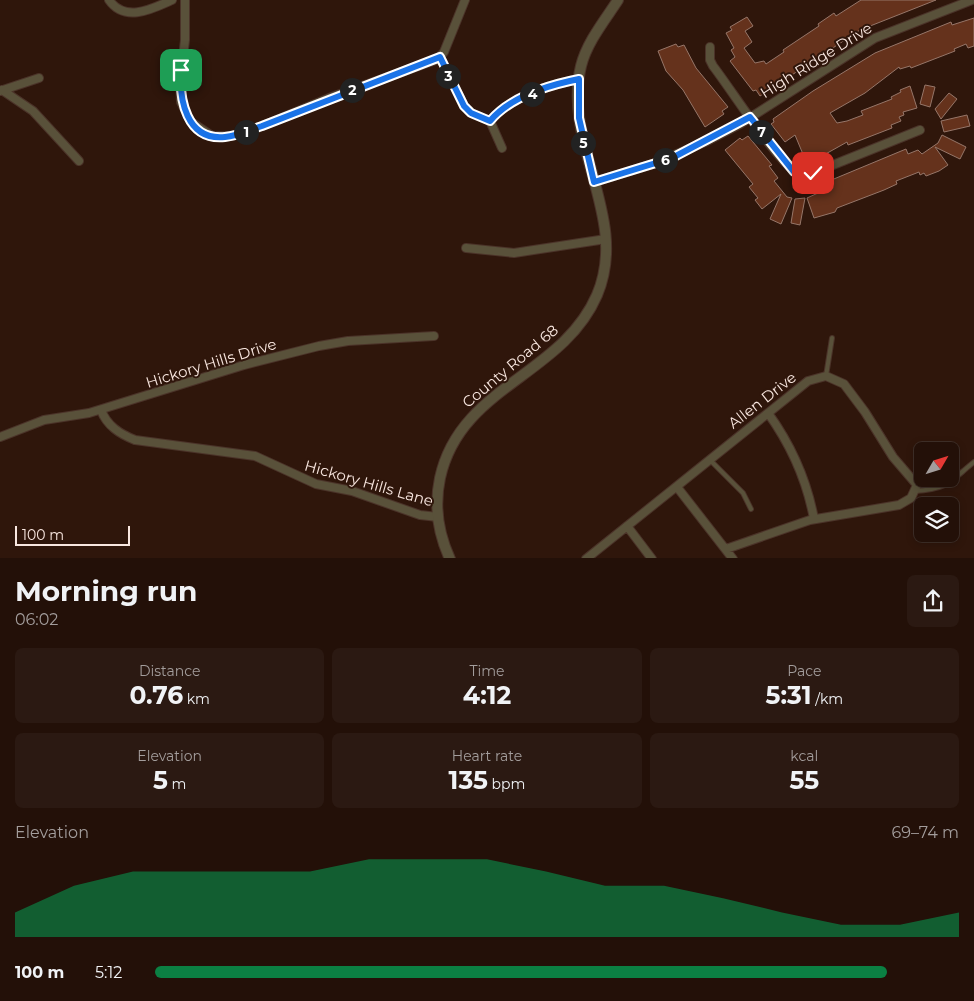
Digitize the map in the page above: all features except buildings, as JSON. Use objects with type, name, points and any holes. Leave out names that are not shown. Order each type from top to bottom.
[{"type":"street","points":[[108,0],[119,11],[133,13],[172,0]]},
{"type":"street","points":[[185,0],[185,40],[180,82],[181,102],[191,122],[212,136],[232,136],[262,126],[440,57],[465,0]]},
{"type":"street","name":"County Road 68","points":[[450,558],[442,540],[438,517],[438,489],[443,463],[454,440],[475,412],[553,352],[581,323],[601,284],[605,265],[606,238],[579,118],[579,79],[588,48],[618,0]]},
{"type":"street","name":"High Ridge Drive","points":[[594,182],[672,158],[750,117],[874,38],[972,0]]},
{"type":"street","points":[[710,47],[710,60],[714,66],[750,117],[794,172],[806,175],[920,130]]},
{"type":"street","points":[[440,57],[464,106],[471,113],[490,121],[502,148]]},
{"type":"street","points":[[1,90],[39,78]]},
{"type":"street","points":[[490,121],[502,109],[525,97],[579,79]]},
{"type":"street","points":[[1,90],[33,111],[79,161]]},
{"type":"street","points":[[466,248],[514,253],[606,238]]},
{"type":"street","name":"Hickory Hills Drive","points":[[0,437],[44,420],[101,410],[244,365],[319,346],[348,341],[434,336]]},
{"type":"street","points":[[726,549],[814,519],[899,505],[911,498],[916,485],[894,457],[850,390],[839,381],[826,376]]},
{"type":"street","name":"Allen Drive","points":[[586,558],[808,381],[826,376]]},
{"type":"street","name":"Hickory Hills Lane","points":[[101,410],[117,431],[135,440],[255,456],[310,482],[352,491],[420,515],[438,517]]},
{"type":"street","points":[[768,413],[800,471],[810,495],[814,519]]},
{"type":"street","points":[[677,487],[733,558]]},
{"type":"street","points":[[627,526],[652,558]]},
{"type":"lane","points":[[826,376],[832,338]]},
{"type":"lane","points":[[710,460],[744,494],[751,510]]},
{"type":"lane","points":[[915,491],[934,490],[947,485],[974,462]]},
{"type":"route","points":[[181,70],[181,102],[188,117],[201,131],[216,137],[232,136],[262,126],[329,98],[440,57],[458,99],[471,113],[490,121],[502,109],[525,97],[552,86],[579,79],[579,118],[582,138],[594,182],[672,158],[740,124],[750,117],[794,172],[806,175],[813,173]]}]
